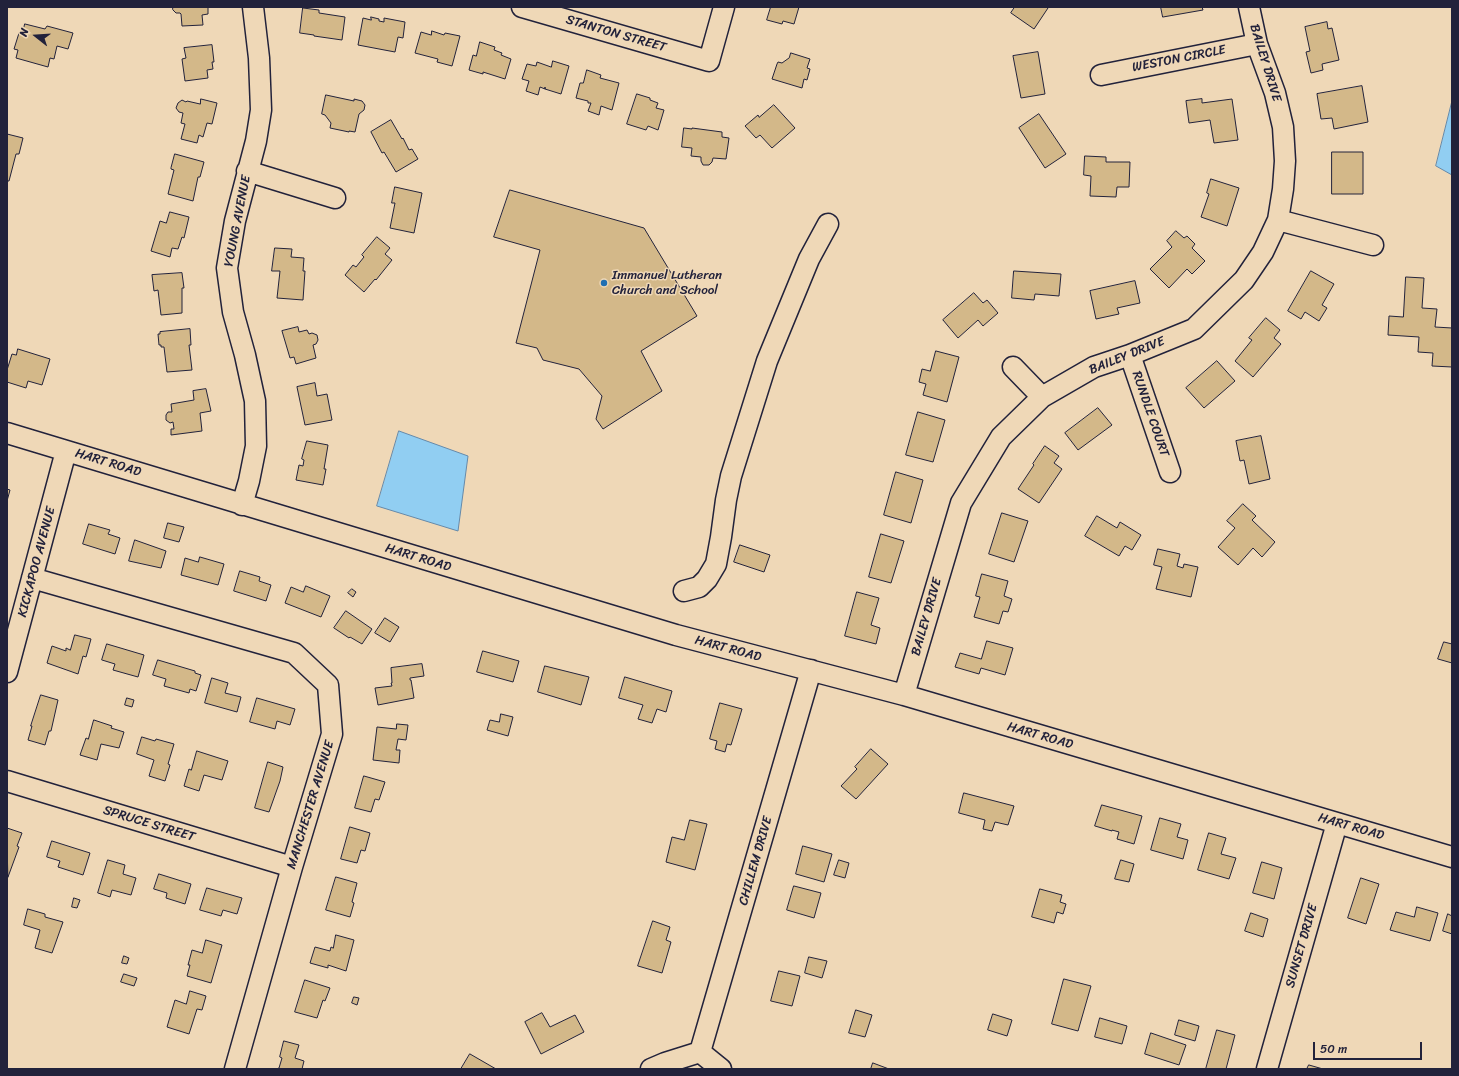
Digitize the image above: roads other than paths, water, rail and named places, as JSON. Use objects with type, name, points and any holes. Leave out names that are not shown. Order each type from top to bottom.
[{"type":"street","name":"YOUNG AVENUE","points":[[242,505],[256,446],[255,401],[245,355],[233,312],[227,268],[235,221],[256,141],[261,110],[260,58],[254,7]]},
{"type":"street","name":"STANTON STREET","points":[[522,7],[709,61],[724,7]]},
{"type":"street","name":"BAILEY DRIVE","points":[[904,695],[961,503],[1001,437],[1042,397],[1094,367],[1130,355],[1194,329],[1244,280],[1263,252],[1278,220],[1284,182],[1285,161],[1283,127],[1275,93],[1256,44],[1249,7]]},
{"type":"street","name":"WESTON CIRCLE","points":[[1101,75],[1256,44]]},
{"type":"street","points":[[247,171],[335,198]]},
{"type":"street","points":[[1278,220],[1373,245]]},
{"type":"street","points":[[684,591],[699,587],[707,579],[716,564],[722,537],[726,500],[731,476],[767,361],[809,259],[828,224]]},
{"type":"street","name":"RUNDLE COURT","points":[[1130,355],[1170,472]]},
{"type":"street","points":[[1013,367],[1042,397]]},
{"type":"street","name":"HART ROAD","points":[[7,433],[676,635],[904,695],[1452,857]]},
{"type":"street","name":"KICKAPOO AVENUE","points":[[7,672],[66,451]]},
{"type":"street","name":"MANCHESTER AVENUE","points":[[32,578],[294,653],[328,685],[332,734],[292,866],[235,1069]]},
{"type":"street","name":"CHILLEM DRIVE","points":[[700,1052],[811,670]]},
{"type":"street","name":"SPRUCE STREET","points":[[7,781],[292,866]]},
{"type":"street","name":"SUNSET DRIVE","points":[[1267,1069],[1337,823]]},
{"type":"street","points":[[651,1069],[700,1052],[721,1069]]},
{"type":"water","points":[[1452,101],[1452,175],[1436,166]]},
{"type":"water","points":[[399,431],[468,456],[458,531],[377,506]]},
{"type":"place","name":"Immanuel Lutheran Church and School","points":[[604,283]]}]
